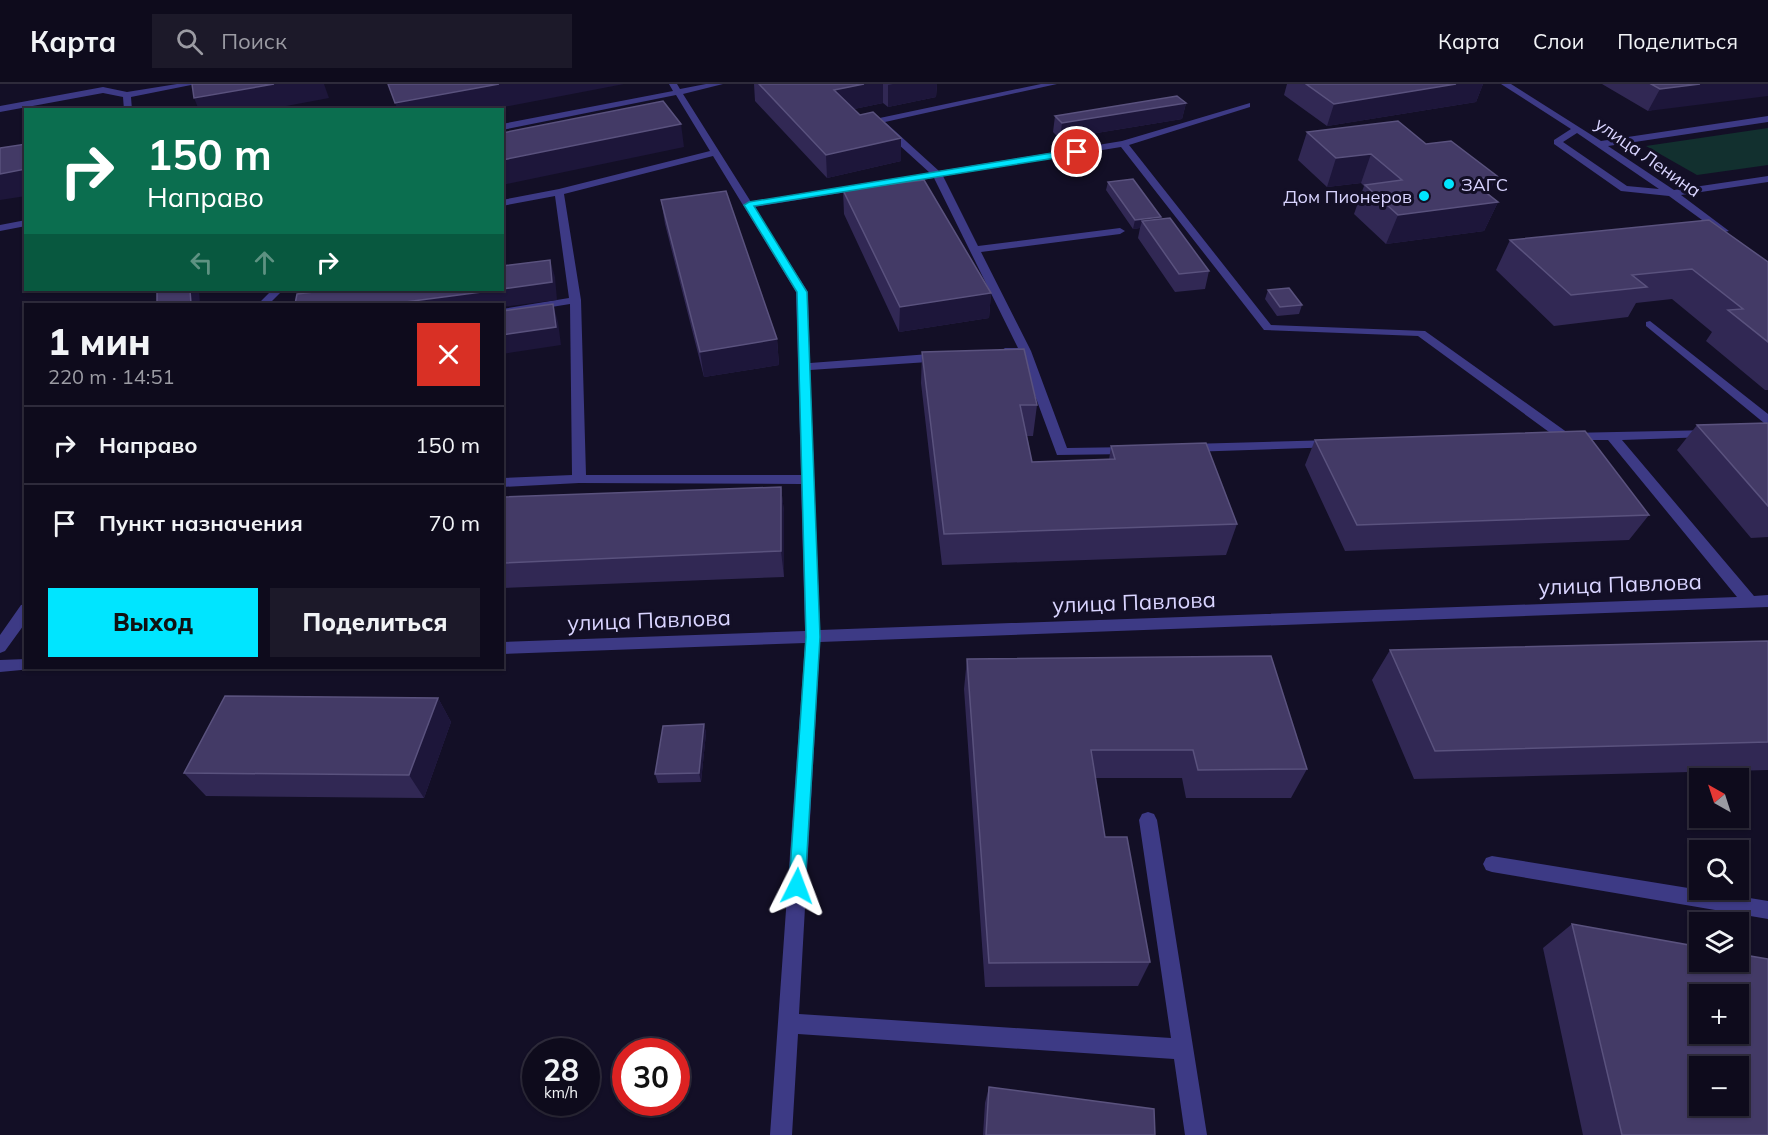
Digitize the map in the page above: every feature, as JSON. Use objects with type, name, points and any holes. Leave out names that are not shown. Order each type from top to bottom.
[{"type":"street","points":[[0,110],[103,90],[127,95],[192,84]]},
{"type":"street","points":[[504,127],[676,88],[719,84]]},
{"type":"street","points":[[1053,84],[878,120],[937,174],[1025,351],[1062,452],[1145,450]]},
{"type":"street","name":"улица Ленина","points":[[1504,84],[1601,144],[1673,193],[1730,236]]},
{"type":"street","points":[[676,88],[802,292],[813,637],[780,1135]]},
{"type":"street","points":[[127,95],[128,108]]},
{"type":"street","points":[[749,205],[1124,144],[1247,105]]},
{"type":"street","points":[[1601,144],[1768,119]]},
{"type":"street","points":[[1577,129],[1557,142],[1624,189],[1673,193],[1768,179]]},
{"type":"street","points":[[1124,144],[1268,328],[1421,333],[1565,437]]},
{"type":"street","points":[[504,203],[559,192],[716,152]]},
{"type":"street","points":[[559,192],[575,300],[579,479]]},
{"type":"street","points":[[0,228],[24,223]]},
{"type":"street","points":[[975,250],[1120,231]]},
{"type":"street","points":[[264,303],[277,291]]},
{"type":"street","points":[[504,312],[575,300]]},
{"type":"street","points":[[1650,324],[1768,420]]},
{"type":"street","points":[[991,353],[1025,351]]},
{"type":"street","points":[[805,367],[956,356]]},
{"type":"street","points":[[1541,438],[1723,433]]},
{"type":"street","points":[[1612,436],[1750,602]]},
{"type":"street","points":[[1181,448],[1349,444]]},
{"type":"street","points":[[504,483],[579,479],[808,480]]},
{"type":"street","name":"улица Павлова","points":[[504,648],[1768,601]]},
{"type":"street","points":[[0,646],[24,612]]},
{"type":"street","points":[[0,666],[24,665]]},
{"type":"street","points":[[1148,820],[1196,1135]]},
{"type":"street","points":[[1492,864],[1768,910]]},
{"type":"street","points":[[788,1023],[1183,1049]]},
{"type":"green space","points":[[1768,128],[1768,165],[1697,175],[1646,146]]},
{"type":"building","points":[[192,84],[274,84],[194,98]]},
{"type":"building","points":[[388,84],[499,84],[395,103]]},
{"type":"building","points":[[759,84],[864,84],[834,90],[860,115],[873,112],[901,138],[826,155]]},
{"type":"building","points":[[1306,84],[1456,84],[1334,104]]},
{"type":"building","points":[[1651,84],[1700,84],[1660,89]]},
{"type":"building","points":[[1177,96],[1186,103],[1062,123],[1055,116]]},
{"type":"building","points":[[663,101],[681,124],[504,160],[504,133]]},
{"type":"building","points":[[1398,121],[1426,144],[1451,141],[1497,176],[1470,180],[1498,202],[1398,215],[1365,185],[1402,180],[1371,154],[1336,158],[1307,132]]},
{"type":"building","points":[[24,144],[24,169],[0,174],[0,148]]},
{"type":"building","points":[[1133,179],[1161,217],[1135,220],[1108,182]]},
{"type":"building","points":[[924,180],[991,293],[900,307],[843,190]]},
{"type":"building","points":[[726,191],[777,339],[700,352],[661,200]]},
{"type":"building","points":[[1170,218],[1209,271],[1179,274],[1142,221]]},
{"type":"building","points":[[1709,220],[1768,262],[1768,342],[1728,310],[1743,309],[1692,269],[1632,275],[1647,287],[1571,295],[1510,240]]},
{"type":"building","points":[[550,260],[552,282],[504,289],[504,266]]},
{"type":"building","points":[[1289,288],[1302,305],[1280,307],[1268,290]]},
{"type":"building","points":[[157,291],[190,291],[191,303],[157,303]]},
{"type":"building","points":[[322,291],[489,291],[398,303],[295,303],[297,294]]},
{"type":"building","points":[[553,304],[556,327],[504,335],[504,311]]},
{"type":"building","points":[[1024,349],[1037,405],[1020,405],[1032,462],[1115,459],[1111,446],[1206,443],[1237,524],[944,534],[922,352]]},
{"type":"building","points":[[1768,423],[1768,506],[1697,425]]},
{"type":"building","points":[[1585,431],[1649,515],[1357,525],[1315,440]]},
{"type":"building","points":[[781,487],[781,551],[504,563],[504,497]]},
{"type":"building","points":[[1768,641],[1768,742],[1435,751],[1390,650]]},
{"type":"building","points":[[1271,656],[1307,769],[1198,770],[1193,750],[1091,750],[1105,837],[1127,837],[1150,962],[989,963],[967,659]]},
{"type":"building","points":[[225,696],[438,698],[409,775],[184,773]]},
{"type":"building","points":[[704,724],[699,773],[655,774],[663,726]]},
{"type":"building","points":[[1572,924],[1689,945],[1689,972],[1749,972],[1749,956],[1768,959],[1768,1135],[1622,1135]]},
{"type":"building","points":[[989,1087],[1154,1109],[1155,1135],[986,1135]]},
{"type":"place","name":"ЗАГС","points":[[1449,184]]},
{"type":"place","name":"Дом Пионеров","points":[[1424,196]]},
{"type":"route","points":[[797,886],[813,637],[802,292],[749,205],[1077,152]]}]
